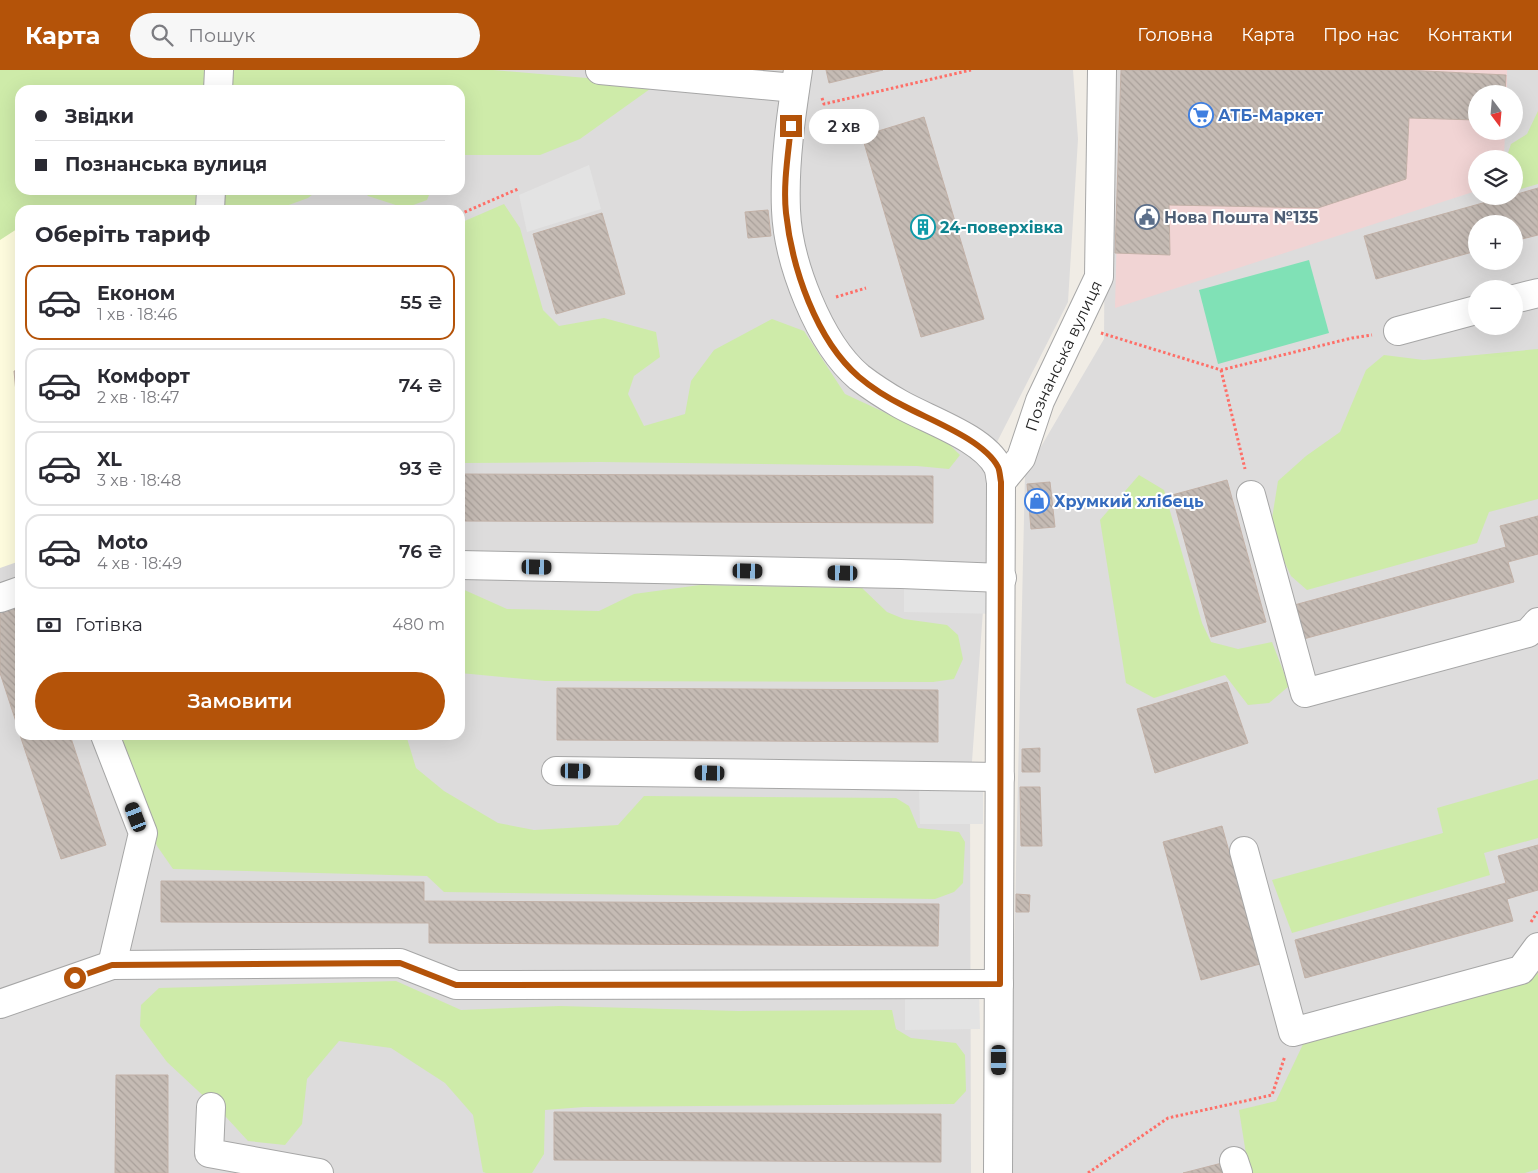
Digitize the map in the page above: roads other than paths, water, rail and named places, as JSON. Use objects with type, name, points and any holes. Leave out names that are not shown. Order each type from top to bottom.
[{"type":"street","points":[[218,85],[219,70]]},
{"type":"street","points":[[600,70],[796,79],[786,178],[786,212],[795,261],[820,327],[831,344],[858,376],[901,404],[972,441],[998,467],[1001,482],[1002,578],[998,1173]]},
{"type":"street","name":"Познанська вулиця","points":[[1001,482],[1021,458],[1040,401],[1099,277],[1102,70]]},
{"type":"street","points":[[1523,296],[1538,292]]},
{"type":"street","points":[[1398,332],[1468,312]]},
{"type":"street","points":[[1251,495],[1305,693],[1528,632],[1538,622]]},
{"type":"street","points":[[465,565],[901,574],[1002,578]]},
{"type":"street","points":[[0,598],[15,593]]},
{"type":"street","points":[[107,740],[143,833],[112,965]]},
{"type":"street","points":[[556,770],[1000,776]]},
{"type":"street","points":[[1244,851],[1293,1032],[1522,970],[1538,947]]},
{"type":"street","points":[[0,1004],[112,965],[400,963],[456,985],[1000,984]]},
{"type":"street","points":[[211,1107],[209,1163],[319,1173]]},
{"type":"place","name":"АТБ-Маркет","points":[[1201,115]]},
{"type":"place","name":"Нова Пошта №135","points":[[1147,217]]},
{"type":"place","name":"24-поверхівка","points":[[923,227]]},
{"type":"place","name":"Хрумкий хлібець","points":[[1037,501]]}]
